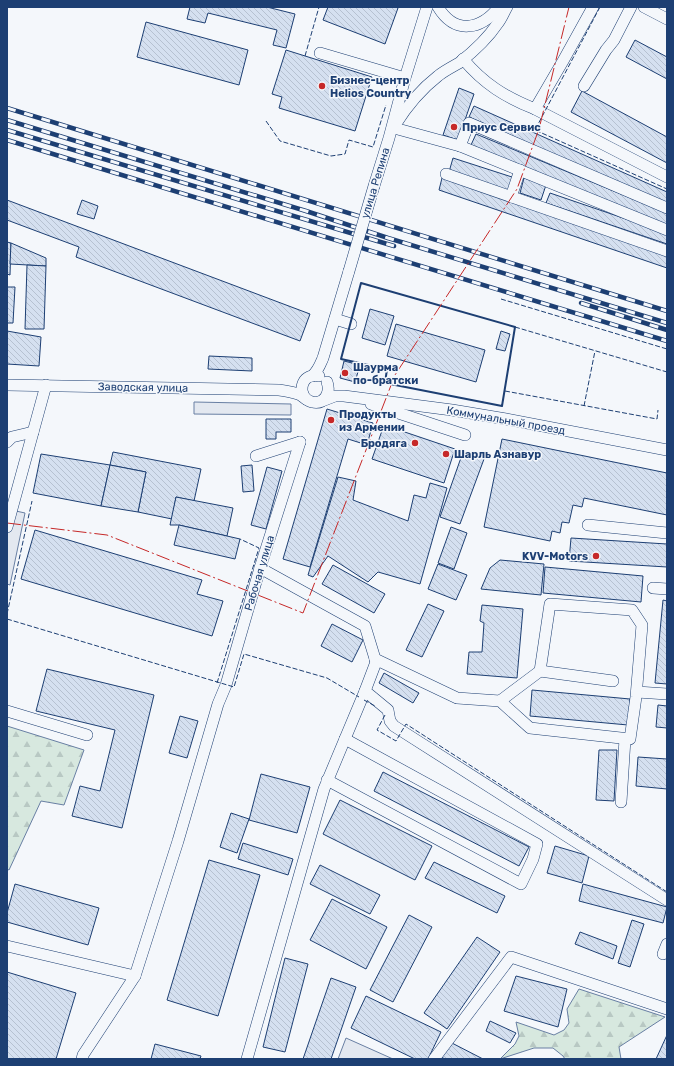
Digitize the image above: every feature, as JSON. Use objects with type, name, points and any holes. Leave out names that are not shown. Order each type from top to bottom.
[{"type":"street","name":"улица Репина","points":[[309,378],[316,372],[323,358],[391,133],[405,78],[427,7]]},
{"type":"street","points":[[438,7],[452,22],[461,26],[477,25],[494,13],[499,7]]},
{"type":"street","points":[[507,7],[498,23],[475,49],[438,76],[416,97],[407,107],[391,133],[460,146],[667,230]]},
{"type":"street","points":[[535,109],[593,7]]},
{"type":"street","points":[[584,86],[606,50],[614,40],[631,7]]},
{"type":"street","points":[[644,7],[667,19]]},
{"type":"street","points":[[320,54],[405,78]]},
{"type":"street","points":[[463,59],[480,78],[519,103],[535,109],[667,177]]},
{"type":"street","points":[[460,146],[469,124],[667,208]]},
{"type":"street","points":[[511,197],[520,170]]},
{"type":"street","points":[[446,174],[667,251]]},
{"type":"street","points":[[335,319],[350,324]]},
{"type":"street","name":"улица Репина","points":[[323,358],[322,368],[326,381]]},
{"type":"street","points":[[326,381],[329,390],[328,395],[322,401],[314,402],[303,396],[303,383],[316,375],[326,381],[336,392],[465,435]]},
{"type":"street","name":"Заводская улица","points":[[279,390],[295,387],[309,378]]},
{"type":"street","name":"Заводская улица","points":[[7,384],[279,390],[299,394],[306,399]]},
{"type":"street","points":[[7,527],[46,386]]},
{"type":"street","name":"Коммунальный проезд","points":[[322,401],[335,396],[349,396],[452,410],[667,450]]},
{"type":"street","points":[[7,442],[12,437],[33,432]]},
{"type":"street","name":"Рабочая улица","points":[[86,1058],[135,976],[178,841],[218,704],[226,685],[260,568],[300,442],[256,456]]},
{"type":"street","points":[[588,525],[667,533]]},
{"type":"street","points":[[247,1059],[324,789],[376,662],[365,626],[260,568]]},
{"type":"street","points":[[653,588],[667,589]]},
{"type":"street","points":[[375,659],[457,698],[500,701],[530,728],[630,739],[642,625],[632,610],[550,604],[540,671],[500,701]]},
{"type":"street","points":[[540,671],[613,681]]},
{"type":"street","points":[[364,691],[388,710],[390,721],[402,732],[667,900]]},
{"type":"street","points":[[636,692],[667,694]]},
{"type":"street","points":[[7,711],[87,735]]},
{"type":"street","points":[[621,802],[625,738]]},
{"type":"street","points":[[327,780],[521,884],[533,859],[538,844],[345,739]]},
{"type":"street","points":[[7,946],[135,976]]},
{"type":"street","points":[[434,1059],[511,957],[667,1010]]},
{"type":"green space","points":[[7,726],[84,750],[64,805],[41,801],[9,870],[7,869]]},
{"type":"green space","points":[[579,989],[665,1017],[619,1047],[621,1059],[565,1059],[553,1048],[534,1048],[500,1059],[515,1044],[519,1036],[516,1022],[554,1035],[564,1030],[569,1023],[567,1009]]},
{"type":"shaded area","points":[[194,402],[291,404],[291,415],[194,414]]},
{"type":"shaded area","points":[[7,509],[25,513],[10,585],[7,584]]},
{"type":"shaded area","points":[[346,1038],[393,1059],[338,1059]]},
{"type":"building","points":[[190,7],[267,7],[295,14],[286,48],[273,45],[277,30],[208,13],[205,23],[187,19]]},
{"type":"building","points":[[328,7],[398,8],[385,44],[323,20]]},
{"type":"building","points":[[146,22],[248,50],[239,85],[137,57]]},
{"type":"building","points":[[635,40],[667,57],[667,79],[626,57]]},
{"type":"building","name":"Бизнес-центр Helios Country","points":[[286,50],[372,77],[355,131],[279,108],[282,97],[272,94]]},
{"type":"building","points":[[459,88],[474,94],[458,140],[443,135]]},
{"type":"building","points":[[582,91],[667,137],[667,163],[571,112]]},
{"type":"building","points":[[474,106],[667,192],[667,204],[469,117]]},
{"type":"building","points":[[476,134],[667,213],[667,225],[471,145]]},
{"type":"building","points":[[453,158],[515,178],[511,192],[449,172]]},
{"type":"building","points":[[442,178],[667,255],[667,268],[439,190]]},
{"type":"building","points":[[524,178],[546,185],[541,200],[520,193]]},
{"type":"building","points":[[550,193],[667,233],[667,244],[546,203]]},
{"type":"building","points":[[7,200],[310,314],[300,341],[76,257],[79,247],[7,220]]},
{"type":"building","points":[[82,200],[98,206],[94,219],[77,214]]},
{"type":"building","points":[[7,242],[11,243],[10,275],[7,274]]},
{"type":"building","points":[[11,243],[46,258],[46,266],[10,264]]},
{"type":"building","points":[[27,265],[46,266],[44,329],[25,329]]},
{"type":"building","points":[[7,287],[15,287],[13,323],[7,323]]},
{"type":"building","points":[[370,309],[394,316],[385,345],[362,338]]},
{"type":"building","points":[[396,324],[485,350],[476,382],[387,356]]},
{"type":"building","points":[[7,331],[41,337],[39,366],[7,364]]},
{"type":"building","points":[[501,331],[510,334],[505,351],[496,349]]},
{"type":"building","points":[[209,356],[252,358],[252,371],[208,369]]},
{"type":"building","points":[[344,361],[360,365],[355,382],[340,378]]},
{"type":"building","points":[[327,409],[373,423],[367,445],[348,439],[310,567],[283,559]]},
{"type":"building","points":[[266,419],[291,419],[291,432],[276,432],[276,439],[266,439]]},
{"type":"building","points":[[384,425],[455,449],[444,483],[372,459]]},
{"type":"building","points":[[502,439],[667,473],[667,515],[584,498],[582,507],[573,505],[569,523],[562,522],[560,533],[552,531],[550,541],[484,527]]},
{"type":"building","points":[[113,452],[201,469],[194,501],[176,497],[172,519],[138,512],[146,472],[110,465]]},
{"type":"building","points":[[463,452],[484,459],[460,524],[440,517]]},
{"type":"building","points":[[41,454],[110,465],[101,506],[33,493]]},
{"type":"building","points":[[110,465],[146,472],[138,512],[101,506]]},
{"type":"building","points":[[252,465],[254,491],[243,492],[241,466]]},
{"type":"building","points":[[267,467],[282,471],[266,529],[251,525]]},
{"type":"building","points":[[338,477],[356,481],[353,500],[408,521],[414,495],[426,498],[430,483],[447,488],[420,584],[378,572],[368,582],[328,556],[313,577],[308,575]]},
{"type":"building","points":[[176,497],[233,508],[227,536],[179,525],[170,525]]},
{"type":"building","points":[[179,525],[240,539],[235,559],[174,545]]},
{"type":"building","points":[[451,527],[467,533],[454,569],[438,563]]},
{"type":"building","points":[[35,530],[202,580],[197,594],[223,601],[212,636],[21,579]]},
{"type":"building","points":[[571,538],[667,544],[667,567],[569,561]]},
{"type":"building","points":[[500,560],[544,564],[541,595],[481,589],[490,568]]},
{"type":"building","points":[[438,564],[467,575],[456,600],[428,589]]},
{"type":"building","points":[[333,565],[385,594],[374,613],[322,584]]},
{"type":"building","points":[[545,567],[643,576],[641,602],[543,593]]},
{"type":"building","points":[[663,600],[667,601],[667,684],[655,683]]},
{"type":"building","points":[[428,604],[444,611],[422,657],[406,650]]},
{"type":"building","points":[[482,605],[523,609],[517,678],[467,674],[469,652],[482,652],[484,623],[480,621]]},
{"type":"building","points":[[332,624],[363,640],[352,662],[321,646]]},
{"type":"building","points":[[47,669],[154,695],[122,828],[72,816],[80,786],[100,791],[115,730],[36,711]]},
{"type":"building","points":[[384,673],[419,693],[413,703],[379,683]]},
{"type":"building","points":[[532,690],[630,699],[628,725],[530,716]]},
{"type":"building","points":[[658,705],[667,706],[667,728],[656,727]]},
{"type":"building","points":[[180,716],[198,721],[187,758],[169,753]]},
{"type":"building","points":[[599,750],[617,750],[614,801],[596,800]]},
{"type":"building","points":[[638,757],[667,759],[667,789],[636,786]]},
{"type":"building","points":[[383,772],[529,847],[519,866],[374,791]]},
{"type":"building","points":[[261,774],[310,787],[297,833],[249,820]]},
{"type":"building","points":[[340,800],[432,846],[415,880],[323,834]]},
{"type":"building","points":[[231,813],[249,819],[237,853],[220,847]]},
{"type":"building","points":[[243,843],[293,859],[288,875],[238,859]]},
{"type":"building","points":[[555,846],[589,856],[582,883],[547,873]]},
{"type":"building","points":[[209,860],[260,875],[218,1016],[167,1000]]},
{"type":"building","points":[[434,862],[505,896],[497,913],[425,878]]},
{"type":"building","points":[[320,865],[380,895],[370,914],[310,884]]},
{"type":"building","points":[[15,884],[99,908],[88,945],[7,922],[7,913]]},
{"type":"building","points":[[583,884],[667,907],[663,923],[579,901]]},
{"type":"building","points":[[332,899],[387,927],[366,969],[310,940]]},
{"type":"building","points":[[409,915],[432,927],[393,1002],[370,990]]},
{"type":"building","points":[[632,920],[644,924],[630,967],[618,963]]},
{"type":"building","points":[[580,932],[617,946],[613,959],[575,944]]},
{"type":"building","points":[[477,937],[500,952],[447,1029],[424,1013]]},
{"type":"building","points":[[285,958],[308,964],[285,1052],[263,1047]]},
{"type":"building","points":[[7,972],[76,993],[56,1059],[7,1059]]},
{"type":"building","points":[[516,976],[567,989],[558,1027],[504,1011]]},
{"type":"building","points":[[331,978],[356,987],[331,1059],[303,1059]]},
{"type":"building","points":[[366,996],[441,1032],[428,1059],[415,1059],[351,1028]]},
{"type":"building","points":[[490,1021],[516,1033],[510,1043],[486,1031]]},
{"type":"building","points":[[667,1035],[667,1059],[656,1059]]},
{"type":"building","points":[[448,1041],[483,1059],[445,1059],[441,1057]]},
{"type":"building","points":[[155,1044],[201,1056],[200,1059],[151,1059]]},
{"type":"railway","points":[[7,108],[667,311]]},
{"type":"railway","points":[[7,120],[667,323]]},
{"type":"railway","points":[[7,130],[394,246]]},
{"type":"railway","points":[[7,140],[667,341]]},
{"type":"railway","points":[[581,303],[667,330]]},
{"type":"fence","points":[[305,56],[319,7]]},
{"type":"fence","points":[[600,7],[535,130],[667,189]]},
{"type":"fence","points":[[266,121],[280,141],[331,156],[345,154],[349,140],[373,147],[386,105]]},
{"type":"fence","points":[[501,299],[667,349]]},
{"type":"fence","points":[[515,327],[667,372]]},
{"type":"fence","points":[[584,406],[595,351]]},
{"type":"fence","points":[[505,391],[657,419],[658,410]]},
{"type":"fence","points":[[7,614],[32,501]]},
{"type":"fence","points":[[217,683],[259,548],[240,539]]},
{"type":"fence","points":[[7,619],[234,687],[244,654],[327,678],[359,697]]},
{"type":"fence","points":[[364,700],[375,706]]},
{"type":"fence","points":[[385,715],[377,730],[396,741],[406,724],[667,892]]},
{"type":"wall","points":[[361,283],[515,327],[502,406],[385,383],[387,369],[341,359],[361,283]]},
{"type":"power","points":[[7,523],[107,535],[303,613],[395,375],[517,189],[539,129],[569,7]]},
{"type":"place","name":"Бизнес-центр Helios Country","points":[[322,86]]},
{"type":"place","name":"Приус Сервис","points":[[454,127]]},
{"type":"place","name":"Шаурма по-братски","points":[[345,373]]},
{"type":"place","name":"Продукты из Армении","points":[[331,420]]},
{"type":"place","name":"Бродяга","points":[[415,443]]},
{"type":"place","name":"Шарль Азнавур","points":[[446,454]]},
{"type":"place","name":"KVV-Motors","points":[[596,556]]}]
